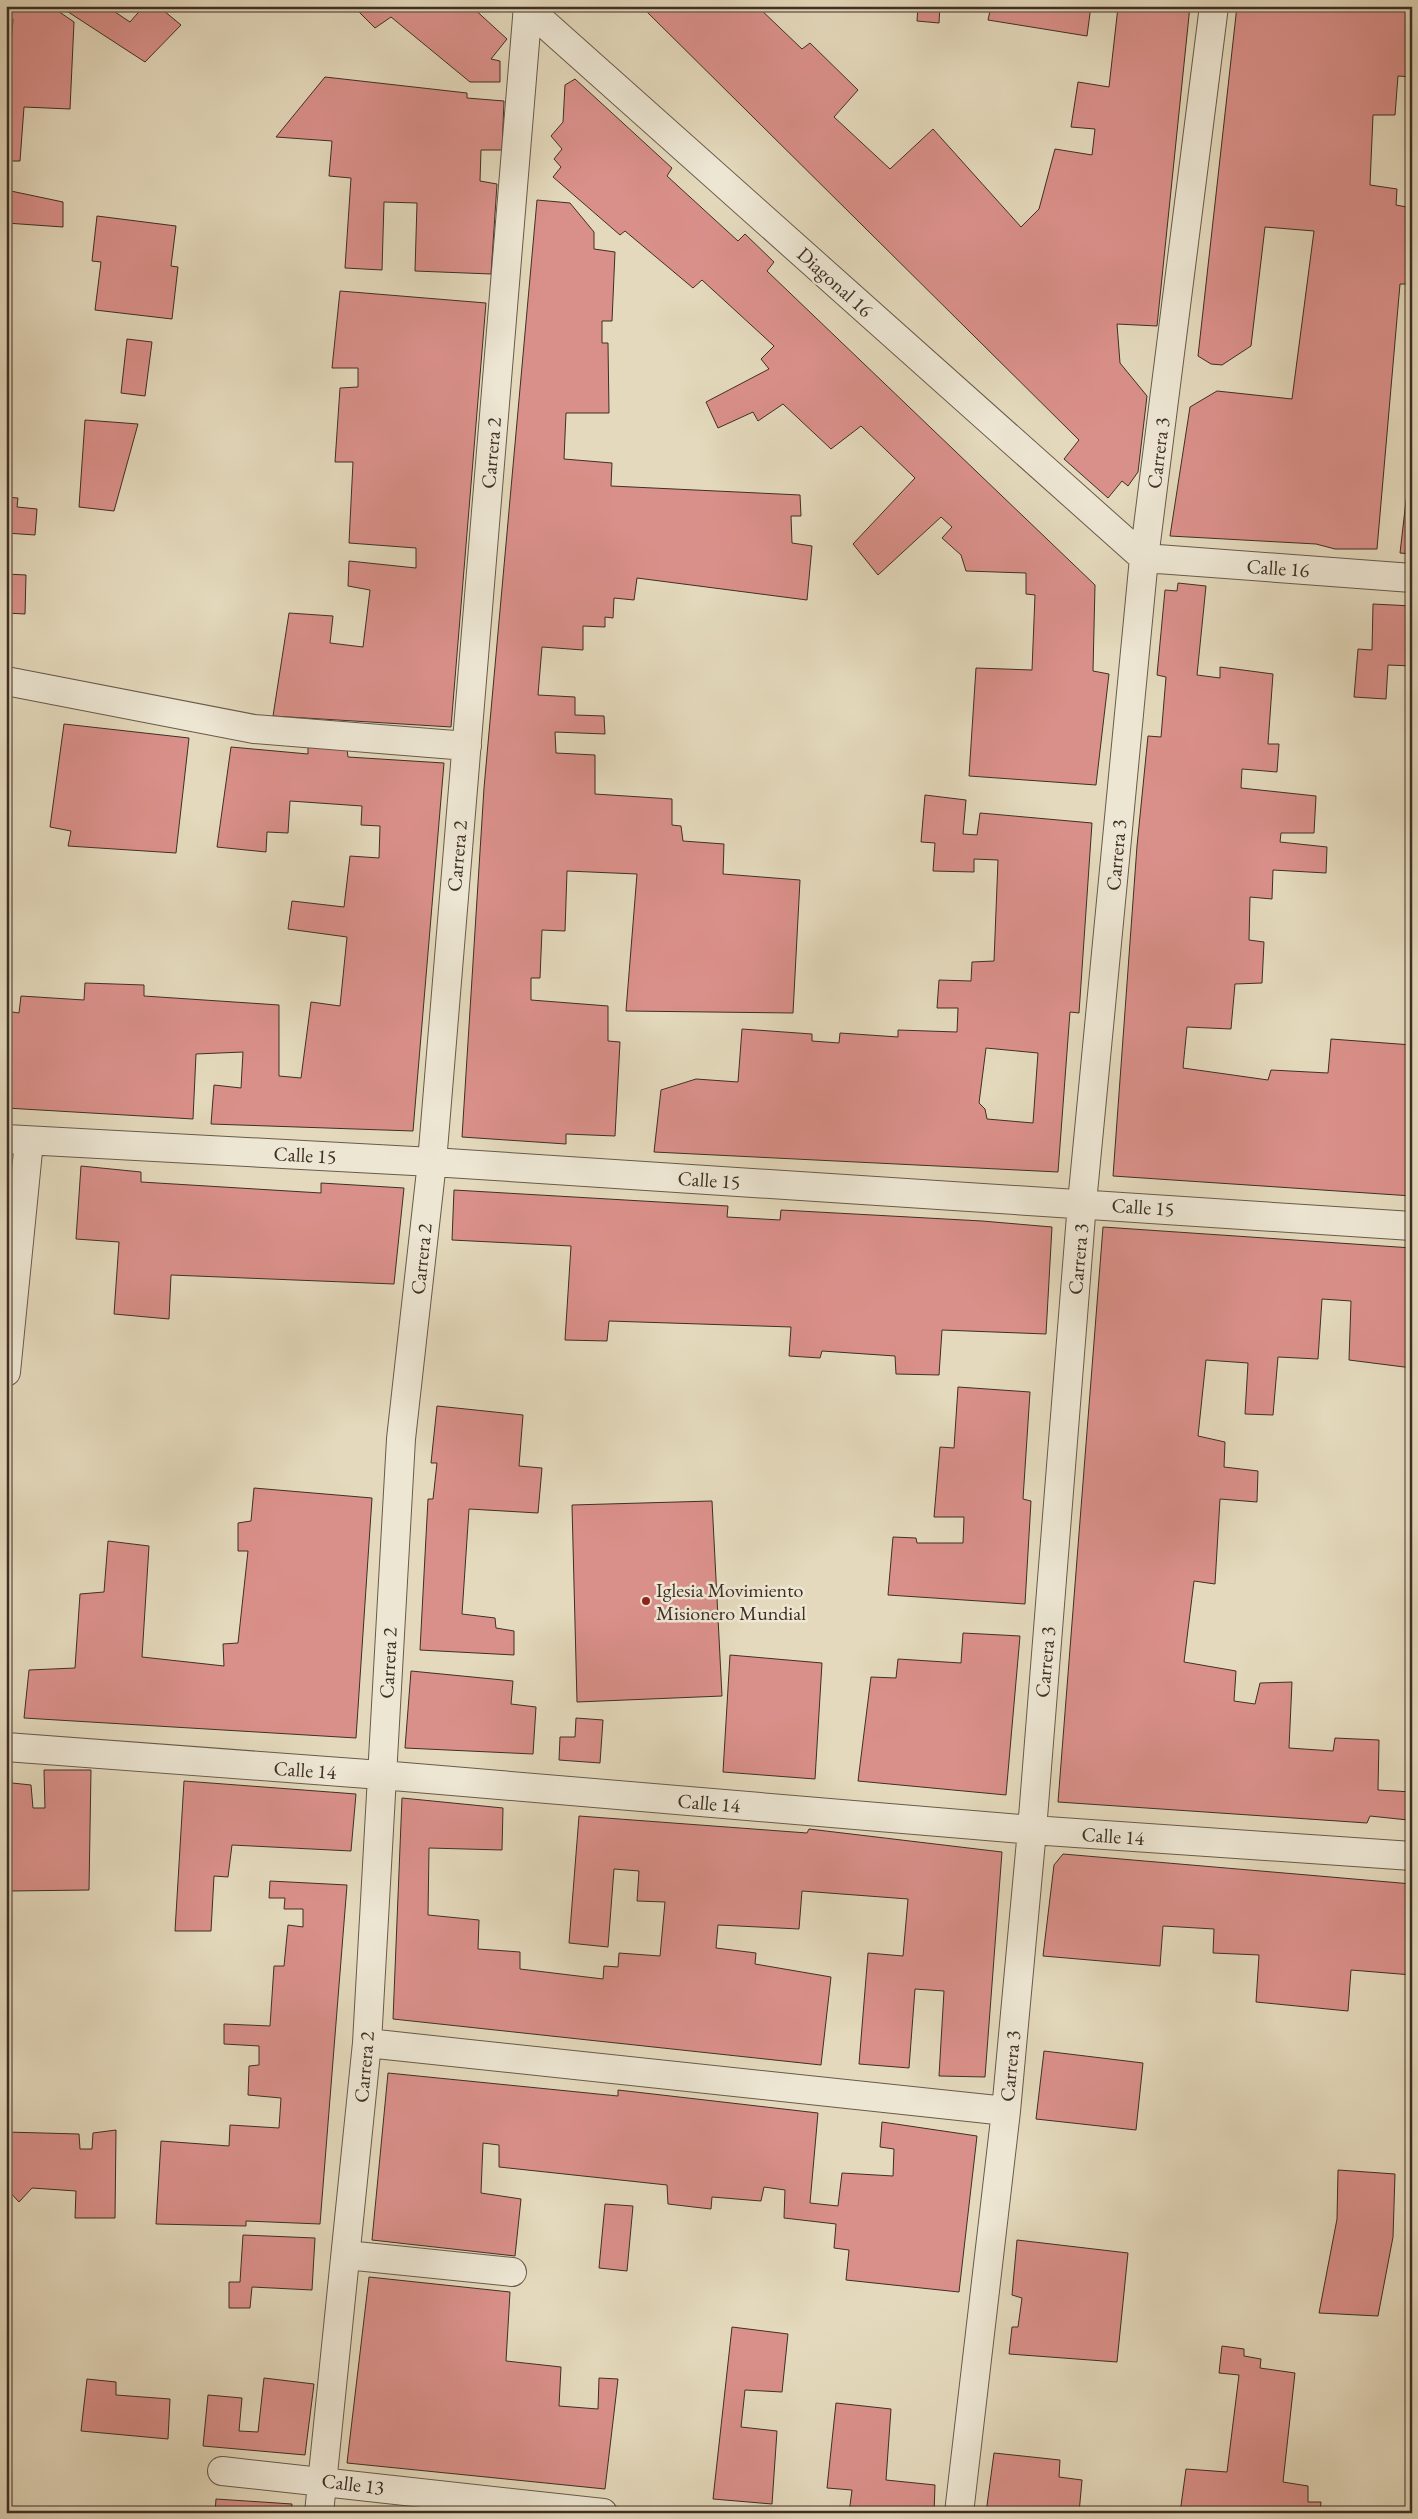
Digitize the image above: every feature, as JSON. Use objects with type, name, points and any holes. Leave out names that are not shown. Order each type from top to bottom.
[{"type":"street","name":"Carrera 3","points":[[959,2513],[1006,2111],[1032,1830],[1082,1203],[1144,558],[1214,6]]},
{"type":"street","name":"Diagonal 16","points":[[527,7],[1144,558]]},
{"type":"street","name":"Carrera 2","points":[[319,2513],[367,2043],[401,1439],[432,1162],[527,7]]},
{"type":"street","name":"Calle 16","points":[[1144,558],[1412,578]]},
{"type":"street","points":[[6,681],[254,730],[467,746]]},
{"type":"street","points":[[6,1372],[18,1140]]},
{"type":"street","name":"Calle 15","points":[[18,1140],[432,1162],[1412,1226]]},
{"type":"street","name":"Calle 14","points":[[6,1747],[1032,1830],[1412,1856]]},
{"type":"street","points":[[367,2043],[1006,2111]]},
{"type":"street","points":[[346,2255],[512,2272]]},
{"type":"street","name":"Calle 13","points":[[222,2471],[322,2480],[572,2511],[603,2513]]},
{"type":"building","points":[[6,6],[55,9],[74,22],[70,109],[24,107],[20,161],[6,161],[6,107],[13,19],[6,19]]},
{"type":"building","points":[[59,6],[106,6],[130,22],[144,6],[158,6],[181,25],[145,62]]},
{"type":"building","points":[[353,6],[471,6],[507,39],[491,59],[500,61],[500,82],[470,82],[391,17],[375,28]]},
{"type":"building","points":[[641,6],[757,6],[802,49],[810,43],[858,90],[834,117],[890,169],[933,129],[1021,227],[1039,209],[1055,149],[1092,155],[1095,129],[1071,127],[1078,82],[1109,87],[1118,7],[1115,6],[1190,6],[1157,326],[1117,324],[1120,363],[1147,396],[1138,472],[1128,486],[1122,481],[1108,498],[1064,459],[1079,440]]},
{"type":"building","points":[[918,6],[940,6],[939,23],[917,21]]},
{"type":"building","points":[[991,6],[1091,6],[1087,36],[988,20]]},
{"type":"building","points":[[1237,6],[1412,6],[1412,77],[1398,76],[1395,115],[1373,115],[1370,185],[1397,189],[1396,205],[1412,208],[1412,284],[1400,284],[1377,549],[1335,549],[1316,544],[1170,536],[1190,407],[1217,391],[1292,399],[1314,231],[1265,227],[1251,346],[1222,365],[1211,364],[1198,356]]},
{"type":"building","points":[[325,77],[467,93],[467,98],[504,101],[502,150],[481,150],[480,181],[497,184],[491,274],[415,271],[417,203],[384,202],[382,270],[345,268],[351,178],[329,176],[332,141],[276,137]]},
{"type":"building","points":[[575,79],[672,168],[667,176],[738,241],[745,234],[774,262],[767,271],[1095,585],[1093,671],[1109,674],[1096,785],[969,776],[976,668],[1032,670],[1035,595],[1026,594],[1026,573],[966,571],[961,555],[942,538],[952,527],[941,517],[878,575],[853,544],[915,478],[861,426],[831,449],[783,404],[758,421],[753,412],[718,428],[706,402],[769,369],[761,359],[774,346],[702,280],[693,288],[625,231],[620,235],[553,177],[561,167],[554,159],[562,149],[551,136],[563,122],[565,85]]},
{"type":"building","points":[[6,190],[63,202],[63,227],[6,223]]},
{"type":"building","points":[[537,200],[570,203],[594,232],[594,249],[615,252],[612,321],[602,321],[602,343],[608,343],[609,413],[566,413],[564,459],[612,463],[611,486],[800,495],[801,516],[791,516],[792,543],[812,546],[807,600],[637,578],[634,600],[614,598],[613,618],[605,617],[605,627],[583,626],[583,650],[542,647],[538,695],[575,697],[575,715],[604,716],[605,734],[555,732],[556,753],[595,755],[595,794],[672,799],[672,825],[681,826],[683,841],[724,844],[723,874],[800,880],[793,1013],[626,1011],[637,874],[567,871],[565,931],[542,930],[540,978],[531,978],[531,1000],[608,1006],[608,1041],[620,1042],[615,1136],[566,1134],[566,1144],[462,1137],[484,788]]},
{"type":"building","points":[[97,216],[176,226],[171,266],[178,267],[172,319],[95,310],[101,262],[92,261]]},
{"type":"building","points":[[340,291],[486,303],[451,727],[273,716],[289,613],[333,616],[330,643],[363,647],[370,590],[348,586],[349,561],[416,568],[416,548],[349,543],[353,462],[335,462],[340,388],[358,387],[358,368],[332,368]]},
{"type":"building","points":[[127,339],[152,342],[145,396],[121,393]]},
{"type":"building","points":[[85,420],[138,424],[114,511],[79,507]]},
{"type":"building","points":[[1412,449],[1412,554],[1400,553]]},
{"type":"building","points":[[6,497],[18,498],[17,507],[37,509],[35,535],[6,533]]},
{"type":"building","points":[[6,574],[26,575],[25,614],[6,613]]},
{"type":"building","points":[[1178,583],[1206,586],[1197,675],[1220,678],[1220,667],[1273,674],[1268,744],[1279,744],[1277,772],[1242,769],[1241,788],[1316,796],[1314,833],[1281,833],[1280,842],[1327,847],[1326,873],[1273,870],[1272,899],[1250,897],[1249,940],[1264,942],[1262,983],[1235,984],[1231,1029],[1187,1027],[1183,1068],[1268,1080],[1271,1070],[1328,1073],[1331,1039],[1412,1045],[1412,1196],[1113,1176],[1137,846],[1148,736],[1161,737],[1166,677],[1157,675],[1165,590],[1177,591]]},
{"type":"building","points":[[1373,604],[1412,606],[1412,666],[1388,665],[1386,699],[1354,697],[1358,649],[1372,650]]},
{"type":"building","points":[[64,724],[189,738],[176,853],[68,846],[71,831],[50,827]]},
{"type":"building","points":[[231,747],[308,754],[308,747],[347,749],[348,757],[444,763],[413,1131],[211,1124],[214,1085],[241,1088],[243,1052],[196,1054],[193,1119],[6,1108],[6,1011],[19,1013],[21,996],[84,1000],[85,983],[144,985],[144,996],[279,1005],[279,1076],[301,1078],[311,1002],[340,1006],[347,937],[288,929],[292,901],[344,907],[350,856],[379,858],[380,826],[361,825],[362,806],[290,801],[288,833],[267,832],[266,852],[217,847]]},
{"type":"building","points":[[925,795],[966,800],[963,834],[977,835],[980,813],[1092,823],[1079,1013],[1070,1012],[1058,1172],[654,1152],[661,1090],[696,1079],[738,1082],[742,1029],[812,1034],[812,1041],[839,1043],[840,1033],[898,1037],[898,1030],[957,1032],[958,1008],[937,1008],[939,980],[971,981],[972,962],[994,961],[998,860],[974,859],[974,872],[933,871],[935,843],[921,842]],"holes":[[[986,1048],[1038,1053],[1033,1123],[987,1119],[985,1109],[979,1103]]]},
{"type":"building","points":[[81,1166],[141,1172],[141,1182],[321,1193],[321,1183],[404,1188],[394,1284],[171,1275],[169,1319],[114,1314],[119,1242],[76,1239]]},
{"type":"building","points":[[454,1190],[728,1206],[727,1217],[780,1220],[781,1210],[982,1221],[1052,1227],[1046,1334],[942,1330],[939,1375],[896,1374],[895,1356],[822,1351],[820,1358],[789,1356],[791,1327],[609,1321],[607,1341],[565,1340],[571,1246],[452,1240]]},
{"type":"building","points":[[1103,1227],[1412,1248],[1412,1828],[1408,1828],[1408,1820],[1370,1816],[1367,1823],[1058,1802]]},
{"type":"building","points":[[1322,1299],[1351,1301],[1349,1360],[1412,1368],[1412,1792],[1378,1790],[1379,1740],[1335,1738],[1333,1751],[1289,1748],[1292,1682],[1260,1683],[1255,1704],[1234,1701],[1236,1671],[1184,1662],[1194,1581],[1215,1584],[1220,1499],[1257,1502],[1258,1471],[1224,1467],[1225,1442],[1198,1436],[1206,1360],[1248,1363],[1245,1414],[1273,1415],[1278,1357],[1318,1359]]},
{"type":"building","points":[[958,1387],[1030,1392],[1023,1499],[1031,1501],[1025,1604],[888,1595],[893,1537],[916,1538],[917,1543],[963,1543],[964,1517],[934,1517],[940,1447],[954,1448]]},
{"type":"building","points":[[437,1406],[523,1415],[519,1466],[542,1468],[538,1513],[469,1509],[462,1614],[495,1618],[496,1628],[514,1631],[514,1655],[420,1650],[428,1499],[433,1499],[437,1463],[431,1463]]},
{"type":"building","points":[[254,1488],[372,1498],[356,1738],[24,1718],[29,1670],[75,1668],[80,1594],[104,1592],[108,1541],[149,1546],[142,1657],[224,1666],[223,1644],[238,1643],[248,1551],[238,1551],[238,1523],[251,1521]]},
{"type":"building","name":"Iglesia Movimiento Misionero Mundial","points":[[712,1501],[722,1696],[577,1702],[572,1505]]},
{"type":"building","points":[[963,1633],[1020,1636],[1006,1795],[858,1781],[871,1677],[896,1678],[898,1659],[961,1663]]},
{"type":"building","points":[[730,1655],[822,1663],[815,1779],[723,1772]]},
{"type":"building","points":[[411,1671],[513,1681],[511,1704],[536,1707],[533,1754],[405,1748]]},
{"type":"building","points":[[576,1718],[603,1720],[600,1763],[559,1760],[560,1737],[575,1737]]},
{"type":"building","points":[[6,1764],[11,1764],[12,1783],[31,1785],[33,1808],[45,1808],[44,1770],[91,1770],[89,1890],[11,1891],[11,1869],[6,1869]]},
{"type":"building","points":[[184,1781],[356,1794],[351,1851],[232,1845],[228,1877],[214,1876],[211,1931],[175,1931]]},
{"type":"building","points":[[402,1798],[503,1808],[502,1850],[429,1848],[428,1915],[479,1920],[478,1949],[520,1952],[520,1969],[603,1979],[604,1966],[618,1967],[619,1953],[660,1956],[665,1902],[637,1901],[639,1871],[614,1869],[608,1947],[569,1943],[579,1816],[807,1833],[809,1829],[1002,1852],[985,2077],[939,2076],[944,1991],[915,1989],[909,2068],[859,2064],[868,1953],[903,1956],[908,1899],[802,1891],[799,1929],[718,1925],[716,1948],[756,1953],[755,1964],[831,1977],[821,2065],[393,2019]]},
{"type":"building","points":[[1063,1854],[1412,1884],[1412,1975],[1351,1970],[1348,2011],[1256,2002],[1259,1955],[1213,1953],[1214,1929],[1163,1926],[1160,1966],[1043,1956],[1054,1865]]},
{"type":"building","points":[[270,1881],[347,1885],[320,2224],[246,2221],[246,2226],[156,2224],[161,2141],[229,2146],[230,2125],[279,2128],[281,2098],[248,2095],[249,2066],[259,2065],[259,2046],[224,2044],[224,2024],[270,2026],[274,1966],[284,1966],[288,1925],[303,1927],[303,1909],[284,1909],[285,1898],[269,1898]]},
{"type":"building","points":[[1044,2051],[1143,2063],[1136,2130],[1036,2119]]},
{"type":"building","points":[[388,2073],[618,2096],[618,2090],[818,2113],[810,2203],[838,2206],[842,2173],[893,2176],[894,2149],[880,2147],[882,2122],[977,2136],[959,2292],[846,2280],[849,2250],[834,2248],[836,2224],[784,2218],[785,2190],[764,2187],[761,2201],[712,2197],[711,2209],[668,2204],[667,2185],[499,2167],[499,2145],[483,2143],[481,2193],[521,2199],[515,2256],[372,2240]]},
{"type":"building","points":[[116,2130],[115,2218],[75,2218],[76,2191],[32,2188],[19,2202],[6,2188],[6,2132],[79,2134],[80,2149],[92,2149],[93,2133]]},
{"type":"building","points":[[1338,2170],[1395,2174],[1393,2237],[1378,2316],[1319,2313],[1337,2219]]},
{"type":"building","points":[[605,2204],[633,2206],[627,2271],[599,2268]]},
{"type":"building","points":[[243,2235],[315,2238],[312,2290],[252,2287],[250,2308],[229,2308],[229,2282],[240,2282]]},
{"type":"building","points":[[1017,2240],[1128,2253],[1117,2362],[1009,2354],[1012,2327],[1018,2327],[1022,2298],[1012,2295]]},
{"type":"building","points":[[369,2277],[510,2292],[506,2361],[561,2367],[559,2406],[598,2409],[599,2378],[618,2379],[605,2489],[347,2463]]},
{"type":"building","points":[[732,2327],[788,2334],[782,2392],[745,2390],[741,2427],[777,2431],[772,2504],[713,2499]]},
{"type":"building","points":[[1222,2346],[1244,2349],[1244,2356],[1261,2359],[1260,2368],[1295,2373],[1283,2482],[1308,2486],[1308,2502],[1321,2502],[1320,2513],[1180,2513],[1186,2469],[1227,2472],[1239,2375],[1219,2373]]},
{"type":"building","points":[[264,2378],[314,2384],[305,2455],[203,2446],[208,2395],[242,2398],[239,2431],[258,2432]]},
{"type":"building","points":[[87,2379],[116,2382],[116,2395],[170,2399],[168,2439],[81,2431]]},
{"type":"building","points":[[836,2403],[891,2409],[886,2480],[935,2485],[934,2513],[849,2513],[852,2490],[827,2488]]},
{"type":"building","points":[[994,2453],[1060,2460],[1059,2477],[1082,2480],[1079,2513],[986,2513]]},
{"type":"building","points":[[216,2499],[292,2504],[291,2513],[215,2513]]},
{"type":"building","points":[[342,2510],[368,2513],[342,2513]]},
{"type":"place","name":"Iglesia Movimiento Misionero Mundial","points":[[646,1601]]}]
